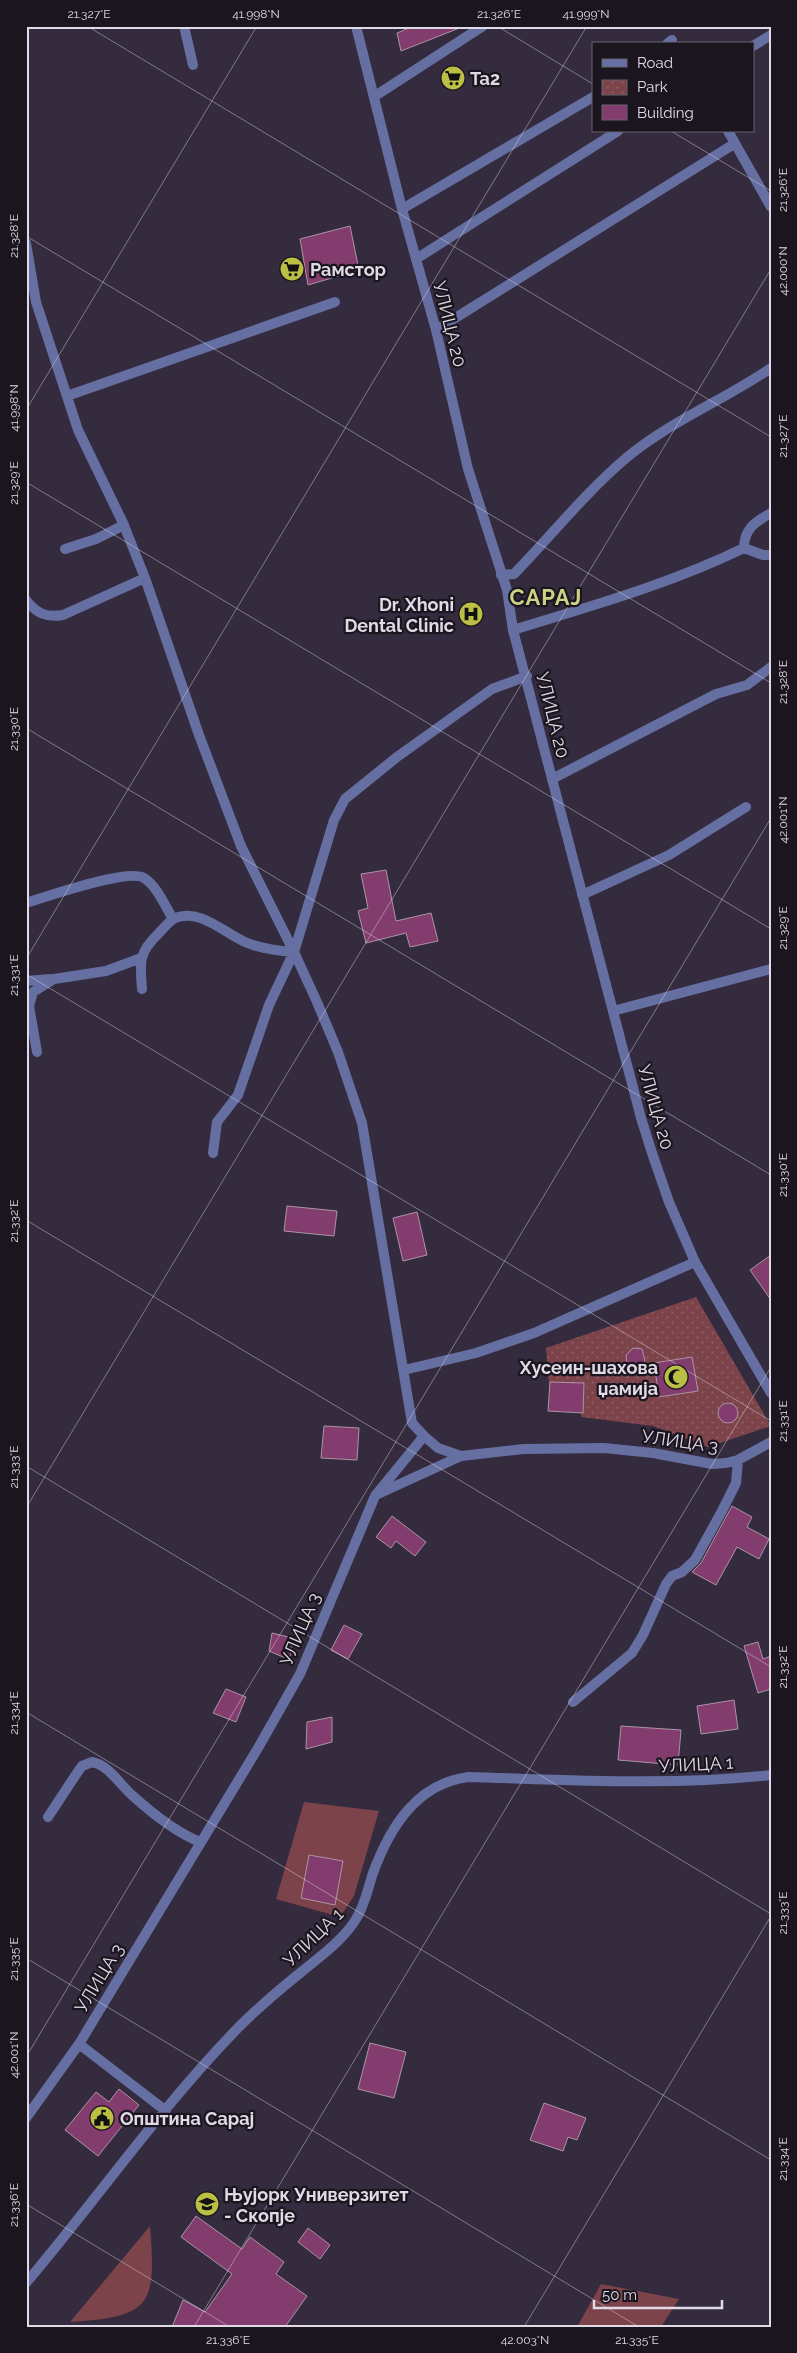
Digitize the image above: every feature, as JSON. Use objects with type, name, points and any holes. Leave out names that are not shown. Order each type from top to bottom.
[{"type":"street","points":[[184,26],[193,65]]},
{"type":"street","name":"УЛИЦА 20","points":[[356,26],[402,209],[436,330],[468,469],[485,516],[507,590],[513,630],[527,676],[640,1118],[669,1202],[695,1262],[771,1393]]},
{"type":"street","points":[[375,96],[483,26]]},
{"type":"street","points":[[754,45],[771,35]]},
{"type":"street","points":[[402,209],[592,98]]},
{"type":"street","points":[[416,259],[616,132]]},
{"type":"street","points":[[728,132],[771,207]]},
{"type":"street","points":[[436,330],[734,144]]},
{"type":"street","points":[[26,243],[31,301],[78,430],[124,525],[145,578],[199,735],[241,846],[294,952],[338,1052],[362,1124],[412,1423],[438,1448],[461,1456]]},
{"type":"street","points":[[67,396],[335,302]]},
{"type":"street","points":[[501,575],[514,574],[601,481],[626,458],[650,440],[771,368]]},
{"type":"street","points":[[744,548],[744,538],[748,529],[771,513]]},
{"type":"street","points":[[66,550],[96,539],[124,525]]},
{"type":"street","points":[[513,630],[639,591],[708,565],[744,548],[763,555],[771,555]]},
{"type":"street","points":[[26,600],[37,611],[54,617],[63,615],[145,578]]},
{"type":"street","points":[[552,779],[716,694],[747,685],[771,666]]},
{"type":"street","points":[[213,1152],[217,1122],[238,1095],[269,1005],[294,952],[334,820],[345,799],[397,757],[492,689],[527,676]]},
{"type":"street","points":[[582,895],[669,855],[746,807]]},
{"type":"street","points":[[26,903],[112,878],[134,875],[142,877],[150,884],[173,919]]},
{"type":"street","points":[[142,989],[140,958],[148,944],[173,919],[188,916],[202,918],[257,947],[294,952]]},
{"type":"street","points":[[26,981],[99,972],[140,958]]},
{"type":"street","points":[[613,1011],[771,969]]},
{"type":"street","points":[[37,1052],[31,1026],[29,999],[33,992],[54,979]]},
{"type":"street","points":[[404,1370],[476,1353],[534,1333],[695,1262]]},
{"type":"street","points":[[375,1496],[424,1436]]},
{"type":"street","name":"УЛИЦА 3","points":[[26,2118],[79,2044],[300,1674],[375,1496],[461,1456],[524,1449],[595,1448],[653,1453],[712,1464],[738,1460],[771,1442]]},
{"type":"street","points":[[573,1702],[632,1654],[666,1584],[672,1576],[682,1572],[695,1560],[722,1511],[736,1483],[738,1460]]},
{"type":"street","points":[[48,1817],[78,1770],[92,1762],[104,1767],[132,1795],[175,1829],[200,1842]]},
{"type":"street","name":"УЛИЦА 1","points":[[26,2283],[206,2062],[255,2010],[335,1944],[352,1926],[361,1910],[374,1872],[389,1838],[407,1808],[426,1792],[449,1781],[469,1777],[671,1782],[723,1780],[771,1775]]},
{"type":"street","points":[[79,2044],[166,2111]]},
{"type":"green space","points":[[696,1297],[771,1426],[708,1447],[653,1426],[581,1417],[584,1383],[549,1384],[546,1348]]},
{"type":"green space","points":[[304,1802],[379,1811],[354,1896],[340,1917],[276,1899]]},
{"type":"green space","points":[[150,2226],[152,2273],[149,2289],[143,2301],[133,2310],[118,2316],[70,2322]]},
{"type":"green space","points":[[601,2284],[679,2299],[661,2327],[577,2327]]},
{"type":"building","points":[[414,26],[462,27],[401,51],[397,33]]},
{"type":"building","points":[[350,226],[359,270],[308,285],[300,239]]},
{"type":"building","points":[[386,870],[396,921],[431,913],[438,941],[410,947],[406,933],[366,943],[358,911],[368,908],[361,874]]},
{"type":"building","points":[[287,1206],[337,1211],[334,1236],[284,1231]]},
{"type":"building","points":[[417,1212],[427,1255],[403,1261],[393,1218]]},
{"type":"building","points":[[771,1255],[771,1300],[750,1270]]},
{"type":"building","points":[[633,1348],[642,1349],[645,1361],[638,1368],[627,1365],[626,1355]]},
{"type":"building","name":"Хусеин-шахова џамија","points":[[692,1357],[698,1391],[659,1397],[654,1363]]},
{"type":"building","points":[[550,1382],[584,1383],[583,1413],[548,1411]]},
{"type":"building","points":[[724,1403],[732,1403],[738,1409],[738,1417],[732,1423],[724,1423],[718,1417],[718,1409]]},
{"type":"building","points":[[324,1426],[359,1428],[357,1460],[321,1458]]},
{"type":"building","points":[[732,1506],[752,1517],[747,1527],[769,1539],[759,1559],[737,1547],[716,1585],[692,1572],[701,1563]]},
{"type":"building","points":[[392,1516],[426,1542],[415,1556],[396,1541],[391,1548],[376,1537]]},
{"type":"building","points":[[344,1625],[362,1634],[348,1659],[331,1650]]},
{"type":"building","points":[[272,1633],[293,1638],[290,1660],[269,1651]]},
{"type":"building","points":[[758,1642],[763,1659],[771,1656],[771,1689],[758,1693],[744,1646]]},
{"type":"building","points":[[226,1689],[246,1697],[236,1722],[213,1713]]},
{"type":"building","points":[[734,1700],[738,1729],[701,1734],[697,1706]]},
{"type":"building","points":[[332,1717],[332,1742],[306,1749],[307,1722]]},
{"type":"building","points":[[621,1726],[681,1730],[678,1765],[618,1760]]},
{"type":"building","points":[[309,1855],[343,1861],[335,1905],[301,1898]]},
{"type":"building","points":[[370,2043],[406,2052],[394,2098],[358,2089]]},
{"type":"building","name":"Општина Сарај","points":[[119,2089],[139,2105],[98,2156],[65,2130],[96,2092],[109,2102]]},
{"type":"building","points":[[544,2103],[586,2118],[577,2140],[568,2137],[563,2151],[530,2140]]},
{"type":"building","points":[[196,2216],[242,2249],[250,2237],[284,2262],[276,2274],[307,2296],[285,2327],[172,2327],[183,2300],[205,2312],[232,2274],[181,2237]]},
{"type":"building","points":[[308,2228],[330,2245],[320,2259],[298,2242]]},
{"type":"place","name":"Ta2","points":[[453,78]]},
{"type":"place","name":"Рамстор","points":[[292,269]]},
{"type":"place","name":"Dr. Xhoni Dental Clinic","points":[[471,614]]},
{"type":"place","name":"Хусеин-шахова џамија","points":[[676,1377]]},
{"type":"place","name":"Општина Сарај","points":[[102,2118]]},
{"type":"place","name":"Њујорк Универзитет - Скопје","points":[[207,2204]]},
{"type":"district","name":"САРАЈ","points":[[546,597]]}]
